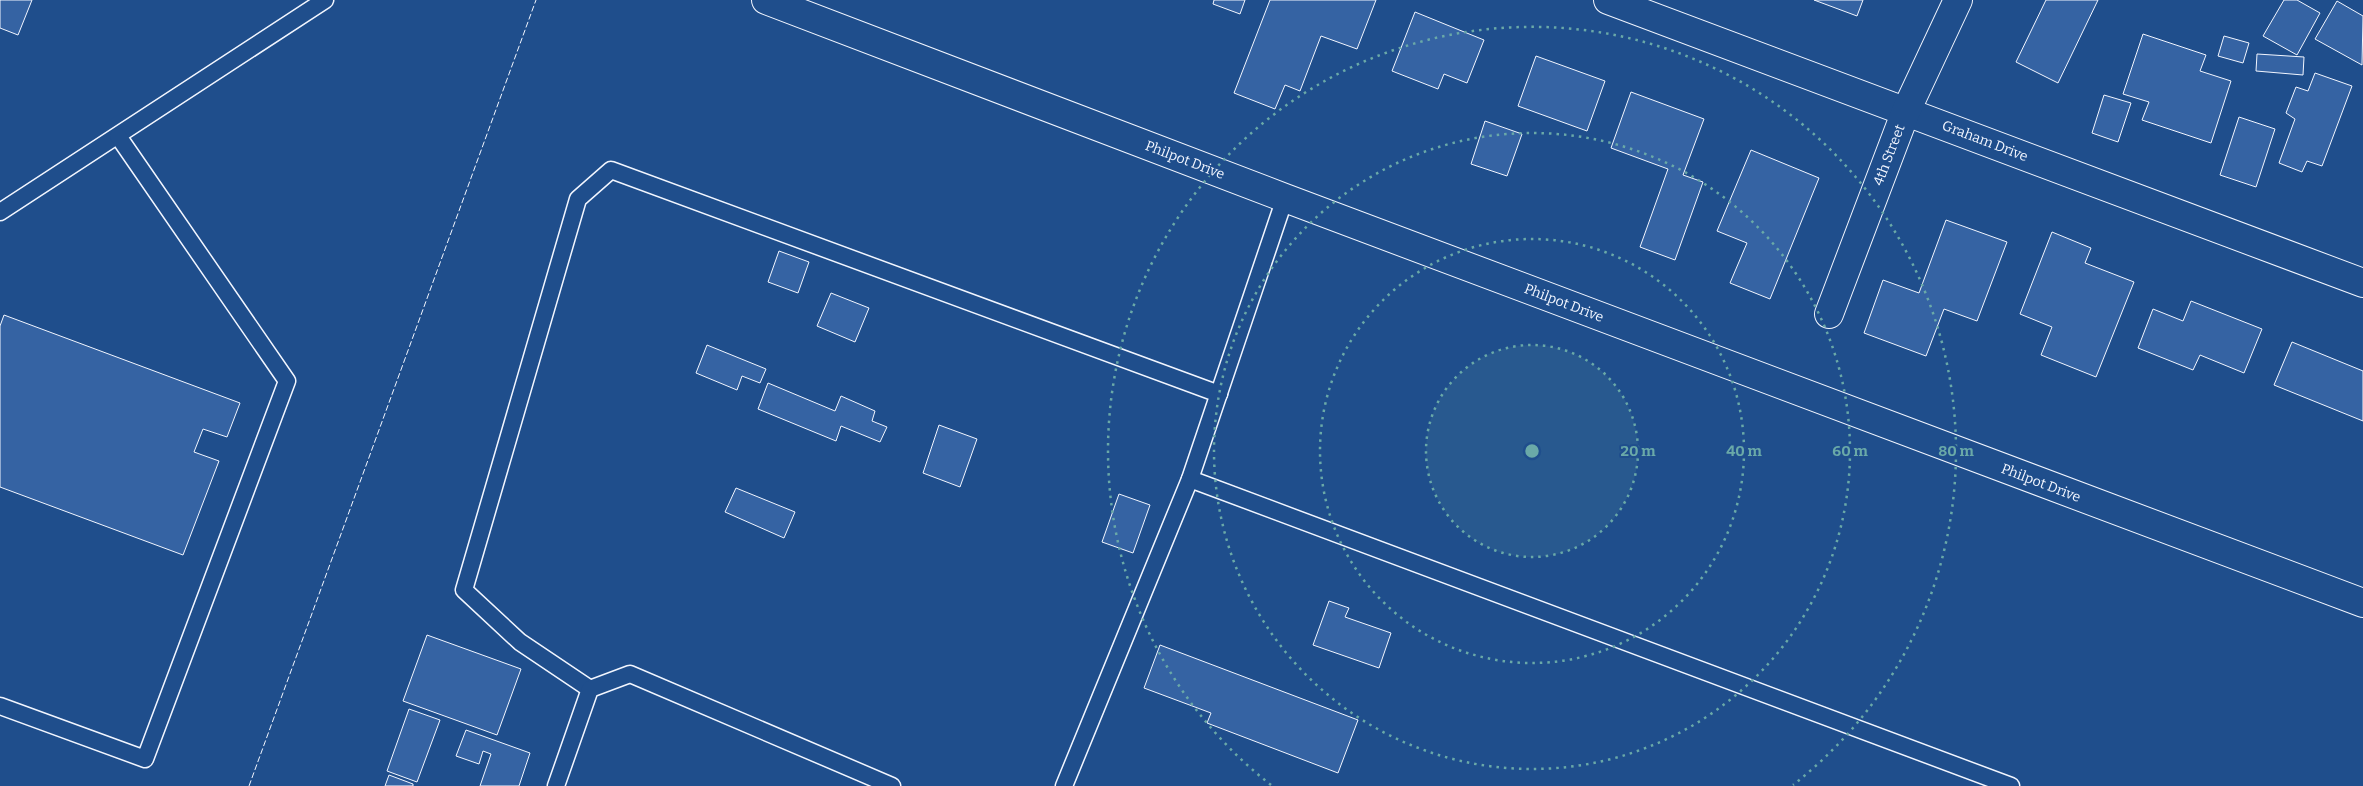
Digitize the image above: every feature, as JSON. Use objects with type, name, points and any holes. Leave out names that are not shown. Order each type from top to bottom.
[{"type":"street","name":"Philpot Drive","points":[[766,0],[1285,198],[2363,604]]},
{"type":"street","name":"Graham Drive","points":[[1608,0],[2363,283]]},
{"type":"street","name":"4th Street","points":[[1829,314],[1906,111],[1958,0]]},
{"type":"lane","points":[[0,212],[325,0]]},
{"type":"lane","points":[[0,706],[145,759],[287,381],[118,136]]},
{"type":"lane","points":[[590,690],[520,642],[464,590],[578,199],[611,170],[1219,394]]},
{"type":"lane","points":[[1064,786],[1190,479],[1285,198]]},
{"type":"lane","points":[[1190,479],[2011,786]]},
{"type":"lane","points":[[556,786],[590,690],[630,674],[892,786]]},
{"type":"building","points":[[0,0],[32,0],[18,35],[0,28]]},
{"type":"building","points":[[1214,0],[1245,0],[1240,14],[1213,4]]},
{"type":"building","points":[[1270,0],[1376,0],[1357,49],[1321,36],[1300,91],[1285,85],[1275,109],[1234,93]]},
{"type":"building","points":[[1814,0],[1863,0],[1857,16]]},
{"type":"building","points":[[2046,0],[2098,0],[2058,83],[2016,62]]},
{"type":"building","points":[[2284,0],[2297,0],[2320,13],[2297,55],[2263,36]]},
{"type":"building","points":[[2337,1],[2363,16],[2362,65],[2315,39]]},
{"type":"building","points":[[1415,12],[1484,40],[1467,83],[1444,74],[1438,89],[1392,71]]},
{"type":"building","points":[[2143,34],[2206,55],[2200,71],[2231,81],[2211,143],[2142,120],[2149,102],[2123,94]]},
{"type":"building","points":[[2224,36],[2249,43],[2243,63],[2218,56]]},
{"type":"building","points":[[2257,54],[2304,57],[2303,75],[2256,71]]},
{"type":"building","points":[[1536,56],[1605,81],[1587,131],[1518,106]]},
{"type":"building","points":[[2315,73],[2352,86],[2322,166],[2307,161],[2302,172],[2279,163],[2295,119],[2286,113],[2296,87],[2308,91]]},
{"type":"building","points":[[1631,92],[1704,119],[1683,175],[1703,182],[1675,260],[1640,247],[1668,169],[1611,148]]},
{"type":"building","points":[[2104,95],[2131,103],[2118,142],[2092,133]]},
{"type":"building","points":[[2239,117],[2275,129],[2256,187],[2220,175]]},
{"type":"building","points":[[1485,121],[1522,134],[1507,176],[1471,164]]},
{"type":"building","points":[[1751,150],[1819,178],[1770,299],[1730,283],[1747,243],[1717,231]]},
{"type":"building","points":[[1946,220],[2007,242],[1977,321],[1944,309],[1926,356],[1864,333],[1883,280],[1919,293]]},
{"type":"building","points":[[2052,232],[2091,248],[2085,263],[2134,282],[2096,377],[2041,355],[2052,327],[2020,314]]},
{"type":"building","points":[[779,251],[809,262],[798,293],[768,282]]},
{"type":"building","points":[[831,293],[869,308],[855,342],[817,326]]},
{"type":"building","points":[[2191,301],[2262,329],[2244,373],[2200,355],[2193,370],[2138,348],[2153,309],[2183,321]]},
{"type":"building","points":[[4,315],[240,403],[227,437],[203,429],[194,452],[219,461],[183,555],[0,487],[0,326]]},
{"type":"building","points":[[2292,342],[2363,371],[2363,421],[2274,385]]},
{"type":"building","points":[[707,345],[766,369],[760,383],[742,376],[737,390],[696,373]]},
{"type":"building","points":[[768,383],[835,411],[841,396],[875,411],[872,421],[887,427],[880,442],[841,426],[836,441],[758,409]]},
{"type":"building","points":[[939,425],[977,439],[960,487],[923,473]]},
{"type":"building","points":[[736,488],[795,512],[784,538],[725,512]]},
{"type":"building","points":[[1119,494],[1150,505],[1133,553],[1102,542]]},
{"type":"building","points":[[1329,601],[1349,608],[1345,617],[1391,633],[1379,668],[1313,645]]},
{"type":"building","points":[[427,635],[521,669],[497,735],[403,701]]},
{"type":"building","points":[[1160,645],[1358,720],[1338,773],[1207,723],[1211,713],[1144,688]]},
{"type":"building","points":[[409,709],[440,720],[417,782],[387,771]]},
{"type":"building","points":[[466,730],[530,753],[519,786],[480,786],[491,754],[483,751],[479,764],[456,756]]},
{"type":"building","points":[[389,775],[413,784],[413,786],[385,786]]},
{"type":"fence","points":[[249,786],[536,0]]}]
